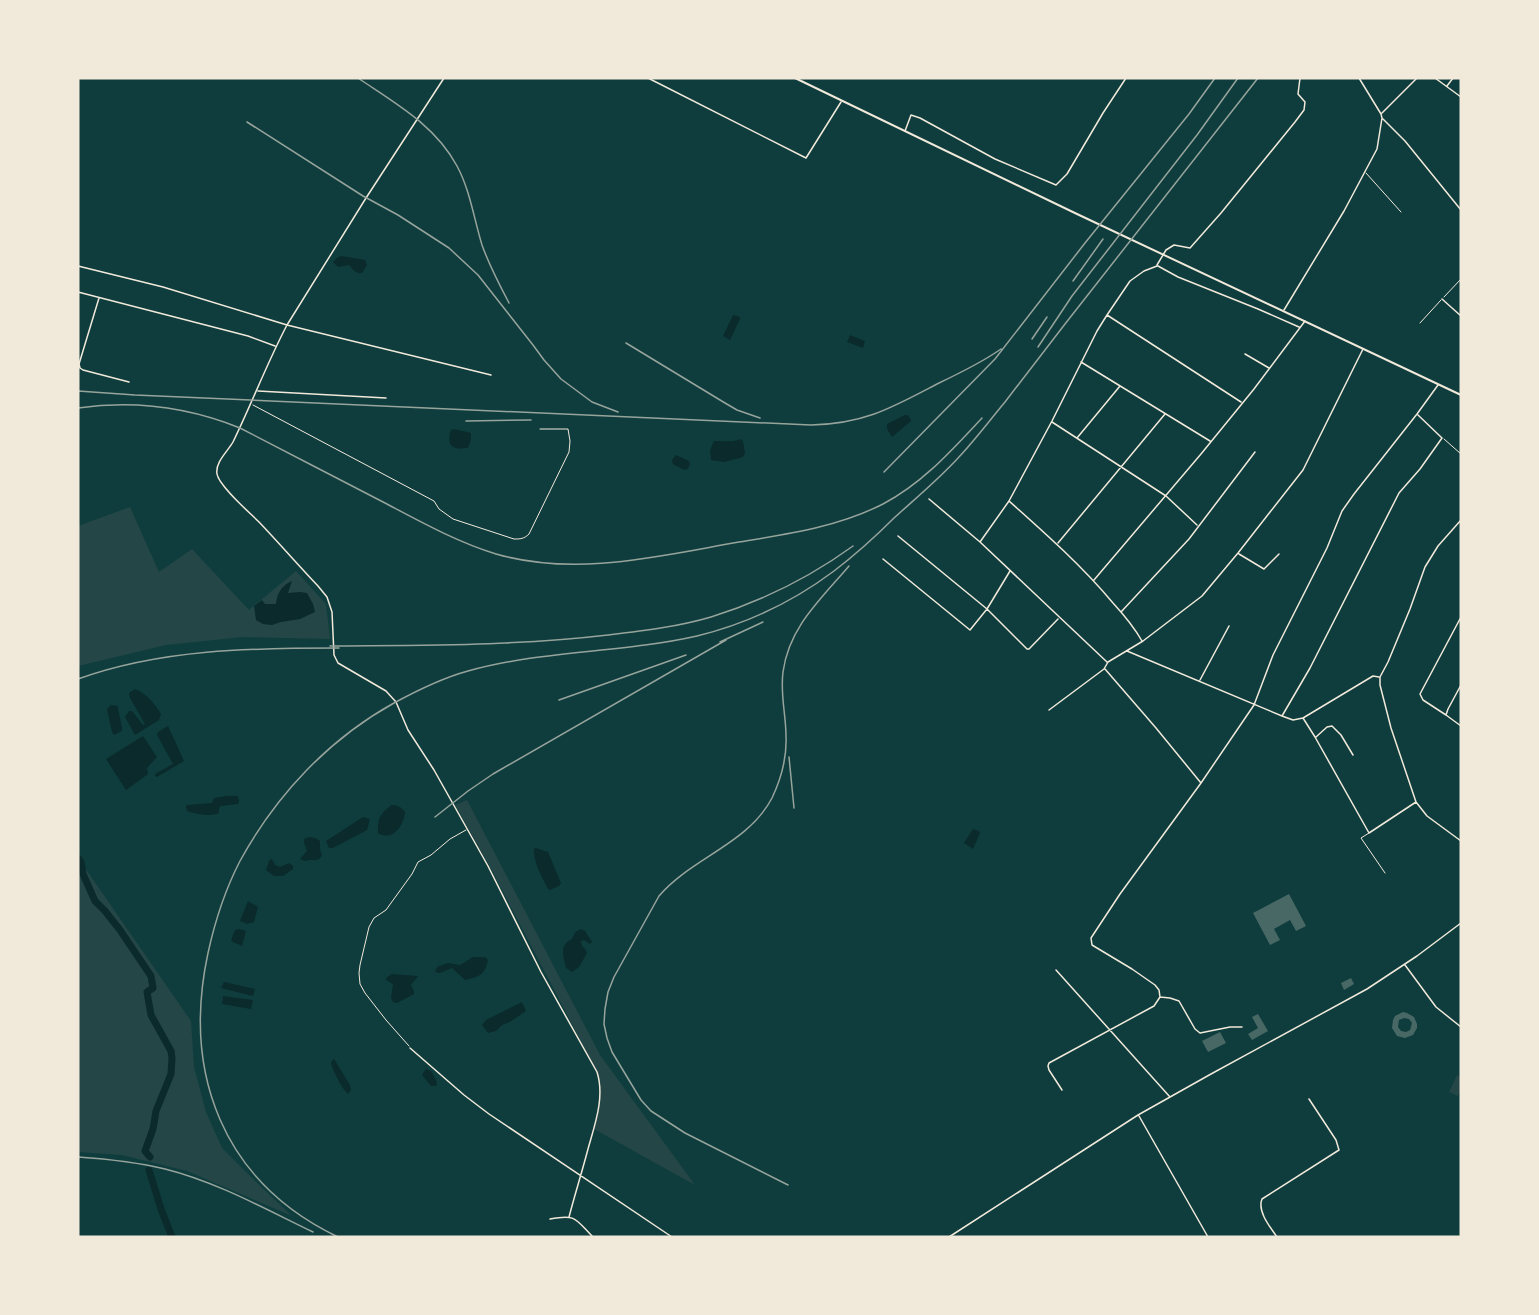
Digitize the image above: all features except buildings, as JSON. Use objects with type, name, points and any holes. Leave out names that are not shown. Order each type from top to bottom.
[{"type":"main road","points":[[795,78],[904,132],[1461,395]]},
{"type":"street","points":[[444,78],[366,198],[288,325],[276,346],[231,446],[218,465],[217,475],[231,495],[327,597],[332,612],[334,655],[338,663],[386,691],[396,702],[408,730],[434,770],[488,866],[541,972],[597,1072],[601,1092],[598,1111],[569,1217]]},
{"type":"street","points":[[648,78],[806,158],[842,101]]},
{"type":"street","points":[[904,132],[910,115],[920,118],[994,159],[1056,185],[1067,174],[1126,78]]},
{"type":"street","points":[[980,542],[1009,501],[1107,315],[1130,282],[1144,270],[1157,266],[1166,250],[1174,245],[1190,249],[1221,213],[1304,110],[1305,102],[1298,94],[1300,78]]},
{"type":"street","points":[[1284,310],[1344,211],[1377,149],[1381,114],[1359,78]]},
{"type":"street","points":[[1381,114],[1417,78]]},
{"type":"street","points":[[1435,78],[1461,97]]},
{"type":"street","points":[[1446,86],[1453,78]]},
{"type":"street","points":[[1382,118],[1405,141],[1461,210]]},
{"type":"street","points":[[78,266],[163,287],[288,325],[490,375]]},
{"type":"street","points":[[1157,266],[1300,328]]},
{"type":"street","points":[[78,292],[248,336],[276,346]]},
{"type":"street","points":[[99,297],[79,364],[80,368],[129,382]]},
{"type":"street","points":[[1442,299],[1461,316]]},
{"type":"street","points":[[1107,315],[1242,403]]},
{"type":"street","points":[[1094,580],[1242,403],[1305,321]]},
{"type":"street","points":[[1049,710],[1104,669],[1108,662],[1143,641],[1202,596],[1303,470],[1364,348]]},
{"type":"street","points":[[1245,354],[1270,368]]},
{"type":"street","points":[[1081,362],[1210,442]]},
{"type":"street","points":[[1062,1090],[1049,1070],[1049,1063],[1154,1006],[1160,998],[1159,990],[1155,985],[1092,945],[1090,938],[1254,705],[1273,655],[1327,548],[1342,511],[1438,384]]},
{"type":"street","points":[[1077,438],[1120,386]]},
{"type":"street","points":[[256,391],[386,398]]},
{"type":"street","points":[[1057,544],[1165,414]]},
{"type":"street","points":[[1282,716],[1310,668],[1399,493],[1442,438],[1417,414]]},
{"type":"street","points":[[1052,421],[1166,496],[1198,526]]},
{"type":"street","points":[[1121,612],[1189,538],[1255,452]]},
{"type":"street","points":[[929,499],[980,542],[1108,662]]},
{"type":"street","points":[[1009,501],[1094,580],[1143,641]]},
{"type":"street","points":[[1460,522],[1438,546],[1425,567],[1397,641],[1380,677],[1380,685],[1391,728],[1416,802],[1428,816],[1461,841]]},
{"type":"street","points":[[898,536],[987,609],[1028,649],[1059,618]]},
{"type":"street","points":[[1238,553],[1264,569],[1280,554]]},
{"type":"street","points":[[883,559],[970,630],[987,609],[1010,571]]},
{"type":"street","points":[[1461,617],[1420,693],[1423,700],[1461,726]]},
{"type":"street","points":[[1199,681],[1229,626]]},
{"type":"street","points":[[1126,651],[1293,720],[1303,718],[1373,676],[1380,677]]},
{"type":"street","points":[[1104,669],[1201,783]]},
{"type":"street","points":[[1446,715],[1461,685]]},
{"type":"street","points":[[1303,718],[1369,833],[1416,802]]},
{"type":"street","points":[[1315,737],[1327,727],[1332,726],[1341,735],[1353,755]]},
{"type":"street","points":[[949,1237],[1138,1115],[1352,998],[1404,964],[1461,922]]},
{"type":"street","points":[[1404,964],[1436,1006],[1461,1027]]},
{"type":"street","points":[[1056,970],[1170,1097]]},
{"type":"street","points":[[1160,998],[1179,1001],[1194,1029],[1200,1033],[1242,1027]]},
{"type":"street","points":[[410,1048],[489,1114],[672,1237]]},
{"type":"street","points":[[1277,1237],[1262,1212],[1260,1205],[1262,1199],[1340,1150],[1309,1099]]},
{"type":"street","points":[[1138,1115],[1208,1237]]},
{"type":"street","points":[[550,1219],[574,1218],[593,1237]]},
{"type":"lane","points":[[1365,172],[1401,212]]},
{"type":"lane","points":[[1420,323],[1461,279]]},
{"type":"lane","points":[[251,404],[434,501],[439,509],[453,519],[514,539],[521,539],[529,534],[569,452],[568,429],[540,429]]},
{"type":"lane","points":[[1442,438],[1461,454]]},
{"type":"lane","points":[[410,1048],[360,984],[362,953],[371,922],[386,910],[418,862],[467,830]]},
{"type":"lane","points":[[1369,833],[1361,838],[1385,873]]},
{"type":"shaded area","points":[[341,256],[365,260],[367,265],[362,273],[356,272],[349,265],[338,267],[333,262]]},
{"type":"shaded area","points":[[733,315],[740,319],[730,340],[723,336]]},
{"type":"shaded area","points":[[850,335],[865,341],[863,348],[847,342]]},
{"type":"shaded area","points":[[908,415],[911,421],[892,437],[887,424]]},
{"type":"shaded area","points":[[451,430],[471,433],[468,448],[452,446],[449,440]]},
{"type":"shaded area","points":[[740,439],[743,441],[745,453],[743,457],[724,462],[711,460],[710,450],[714,441]]},
{"type":"shaded area","points":[[676,455],[689,461],[688,469],[684,470],[673,464],[672,460]]},
{"type":"shaded area","points":[[130,507],[159,572],[192,549],[249,610],[296,571],[326,604],[330,639],[243,637],[166,645],[78,666],[78,526]]},
{"type":"shaded area","points":[[292,581],[288,593],[307,593],[315,612],[300,619],[272,625],[256,620],[254,606],[262,600],[265,604],[276,604],[281,590]]},
{"type":"shaded area","points":[[135,689],[150,699],[161,714],[159,720],[135,735],[125,717],[129,711],[132,711],[143,725],[145,724],[130,698],[129,693]]},
{"type":"shaded area","points":[[111,705],[118,706],[122,729],[114,735],[107,709]]},
{"type":"shaded area","points":[[168,726],[184,761],[157,777],[155,774],[173,764],[157,735]]},
{"type":"shaded area","points":[[143,736],[157,757],[147,768],[148,774],[126,790],[106,759]]},
{"type":"shaded area","points":[[238,796],[238,804],[221,806],[219,813],[211,815],[187,811],[187,805],[212,803],[214,798]]},
{"type":"shaded area","points":[[467,800],[600,1055],[695,1185],[594,1129],[600,1093],[597,1072],[455,805]]},
{"type":"shaded area","points":[[391,805],[402,809],[405,812],[404,817],[396,831],[383,835],[378,833],[379,820]]},
{"type":"shaded area","points":[[363,817],[370,819],[367,830],[329,848],[326,841]]},
{"type":"shaded area","points":[[973,829],[980,833],[973,849],[964,843]]},
{"type":"shaded area","points":[[309,837],[320,841],[322,855],[317,860],[300,859],[307,851],[304,839]]},
{"type":"shaded area","points":[[534,849],[548,852],[561,883],[559,886],[548,889],[536,864]]},
{"type":"shaded area","points":[[78,858],[191,1021],[194,1067],[206,1112],[222,1148],[292,1216],[187,1171],[122,1155],[78,1152]]},
{"type":"shaded area","points":[[271,859],[275,865],[280,867],[289,863],[293,869],[283,876],[274,876],[266,870]]},
{"type":"shaded area","points":[[248,901],[258,907],[254,922],[247,924],[240,921]]},
{"type":"shaded area","points":[[581,929],[592,942],[590,944],[584,940],[581,941],[587,953],[579,967],[572,972],[566,968],[564,948],[575,932]]},
{"type":"shaded area","points":[[235,930],[246,931],[242,946],[231,940]]},
{"type":"shaded area","points":[[473,957],[485,957],[488,960],[483,972],[474,978],[465,980],[452,968],[440,973],[435,972],[437,967],[448,963],[460,965]]},
{"type":"shaded area","points":[[392,974],[418,976],[411,985],[414,994],[397,1003],[393,1002],[391,998],[393,984],[386,980]]},
{"type":"shaded area","points":[[224,982],[255,989],[253,996],[221,988]]},
{"type":"shaded area","points":[[223,996],[253,1000],[251,1009],[222,1004]]},
{"type":"shaded area","points":[[522,1002],[526,1011],[496,1031],[488,1033],[482,1025],[486,1020]]},
{"type":"shaded area","points":[[334,1059],[350,1085],[351,1090],[348,1094],[333,1070],[331,1062]]},
{"type":"shaded area","points":[[426,1069],[431,1071],[437,1082],[436,1086],[431,1086],[422,1075]]},
{"type":"shaded area","points":[[1457,1075],[1461,1077],[1461,1089],[1458,1096],[1449,1092]]},
{"type":"waterway","points":[[78,858],[95,901],[120,930],[151,976],[153,988],[147,992],[151,1015],[171,1051],[171,1074],[156,1111],[153,1129],[145,1151],[150,1157]]},
{"type":"waterway","points":[[149,1170],[172,1237]]},
{"type":"railway","points":[[358,78],[413,116],[448,151],[469,195],[485,252],[509,303]]},
{"type":"railway","points":[[884,472],[995,359],[1215,78]]},
{"type":"railway","points":[[1038,347],[1072,296],[1197,135],[1238,78]]},
{"type":"railway","points":[[338,1237],[298,1214],[266,1186],[239,1155],[220,1120],[207,1082],[201,1041],[201,998],[208,953],[221,906],[240,861],[287,791],[326,751],[370,717],[439,681],[496,664],[669,642],[715,631],[786,602],[834,571],[865,546],[971,444],[1258,78]]},
{"type":"railway","points":[[247,122],[449,248],[478,275],[561,379],[592,402],[618,412]]},
{"type":"railway","points":[[1073,281],[1103,239]]},
{"type":"railway","points":[[1032,339],[1047,317]]},
{"type":"railway","points":[[626,343],[737,410],[760,418]]},
{"type":"railway","points":[[78,391],[811,425],[847,421],[878,413],[963,372],[1001,349]]},
{"type":"railway","points":[[78,408],[140,405],[181,410],[220,421],[240,428],[467,544],[526,561],[556,564],[618,562],[648,558],[794,533],[848,519],[898,496],[936,465],[982,418]]},
{"type":"railway","points":[[466,421],[531,420]]},
{"type":"railway","points":[[330,646],[469,644],[573,639],[672,626],[711,617],[749,604],[802,578],[853,546]]},
{"type":"railway","points":[[788,1185],[685,1133],[651,1111],[641,1100],[612,1052],[604,1024],[605,1009],[614,977],[659,896],[687,871],[749,827],[762,814],[772,798],[781,776],[786,752],[782,680],[786,656],[799,627],[808,614],[849,566]]},
{"type":"railway","points":[[720,642],[763,622]]},
{"type":"railway","points":[[435,817],[493,774],[726,640]]},
{"type":"railway","points":[[78,679],[141,662],[207,652],[339,648]]},
{"type":"railway","points":[[559,700],[686,655]]},
{"type":"railway","points":[[789,757],[794,808]]},
{"type":"railway","points":[[78,1157],[132,1163],[184,1174],[240,1197],[313,1232]]}]
